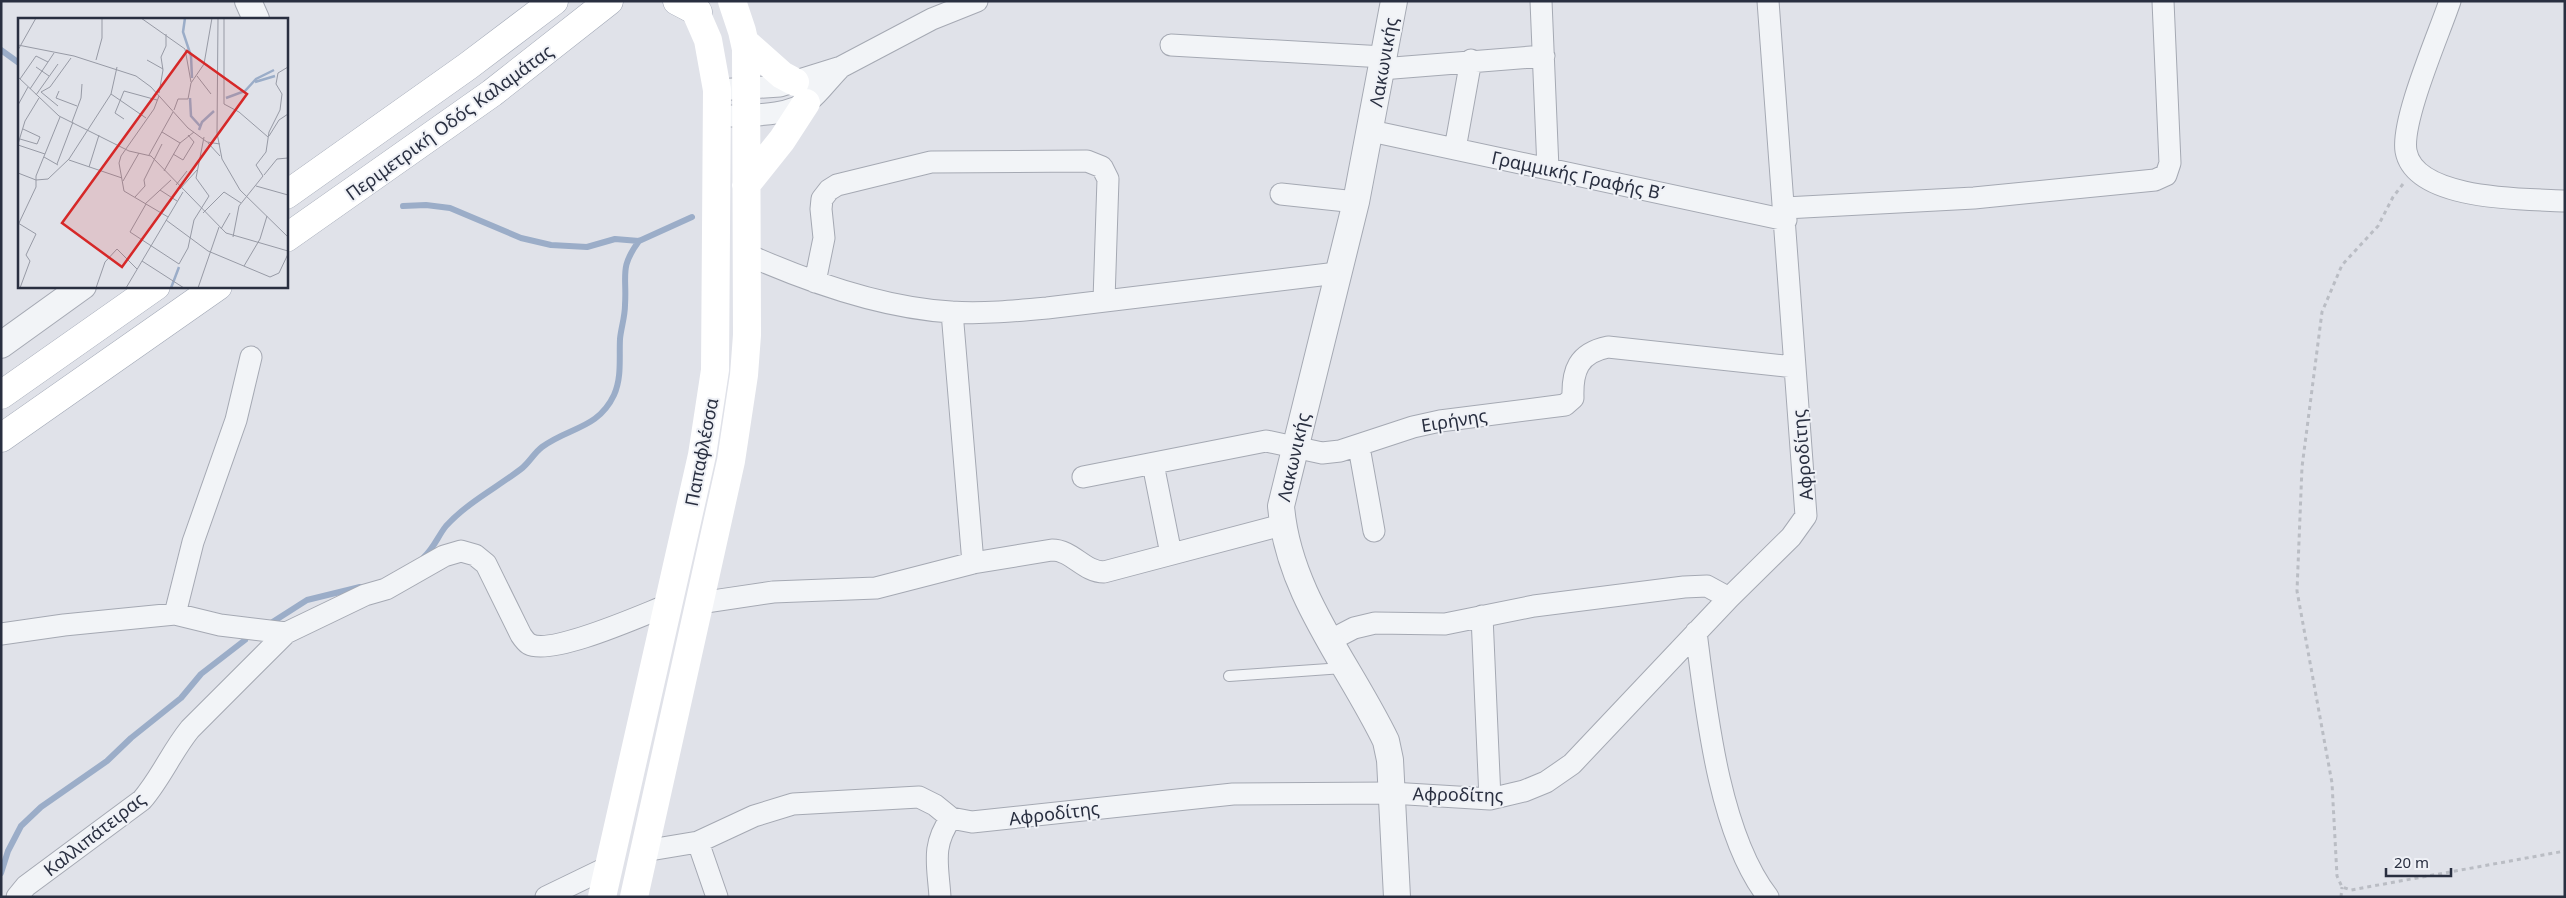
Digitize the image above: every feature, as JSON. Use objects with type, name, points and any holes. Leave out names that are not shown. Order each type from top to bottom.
[{"type":"main road","name":"Περιμετρική Οδός Καλαμάτας","points":[[288,194],[468,66],[554,1]]},
{"type":"main road","name":"Περιμετρική Οδός Καλαμάτας","points":[[288,237],[492,93],[599,10],[620,1]]},
{"type":"main road","name":"Παπαφλέσσα","points":[[634,897],[731,461],[744,375],[747,334],[746,46],[732,1]]},
{"type":"main road","points":[[746,185],[782,140],[801,92],[746,46],[752,1]]},
{"type":"main road","name":"Παπαφλέσσα","points":[[602,897],[702,455],[715,370],[717,103],[708,40],[689,5]]},
{"type":"main road","points":[[1,395],[153,288]]},
{"type":"main road","points":[[1,438],[215,288]]},
{"type":"street","points":[[248,1],[256,18]]},
{"type":"street","points":[[717,103],[745,102],[801,92],[841,67],[932,19],[977,1]]},
{"type":"street","name":"Λακωνικής","points":[[1394,1],[1371,131],[1356,202],[1281,498],[1282,525],[1297,572],[1329,641],[1386,742],[1390,760],[1396,897]]},
{"type":"street","points":[[1541,1],[1548,169]]},
{"type":"street","name":"Αφροδίτης","points":[[644,850],[698,842],[754,816],[793,804],[919,797],[935,805],[951,818],[972,822],[1064,810],[1233,794],[1392,792],[1490,799],[1512,795],[1538,786],[1572,764],[1696,632],[1791,537],[1806,516],[1768,1]]},
{"type":"street","name":"Γραμμικής Γραφής Β΄","points":[[1371,131],[1548,169],[1785,214],[2155,180],[2166,175],[2170,163],[2163,1]]},
{"type":"street","points":[[2450,1],[2410,114],[2406,154],[2416,168],[2452,190],[2488,197],[2565,201]]},
{"type":"street","points":[[1171,45],[1382,63],[1544,56]]},
{"type":"street","points":[[1455,149],[1471,60]]},
{"type":"street","points":[[814,282],[824,238],[821,209],[822,199],[829,190],[837,185],[931,162],[1087,161],[1102,167],[1108,179],[1104,300]]},
{"type":"street","points":[[1282,194],[1356,202]]},
{"type":"street","points":[[746,254],[814,282],[885,301],[952,312],[1006,312],[1337,273]]},
{"type":"street","points":[[1,346],[80,288]]},
{"type":"street","points":[[952,312],[973,563]]},
{"type":"street","name":"Ειρήνης","points":[[1083,477],[1260,442],[1278,442],[1322,453],[1360,447],[1403,430],[1440,421],[1569,404],[1573,398],[1576,367],[1591,353],[1603,348],[1617,347],[1794,367]]},
{"type":"street","points":[[176,614],[193,542],[236,420],[251,357]]},
{"type":"street","points":[[1360,447],[1374,531]]},
{"type":"street","points":[[1153,464],[1171,554]]},
{"type":"street","points":[[700,602],[773,592],[876,588],[973,563],[1056,550],[1092,570],[1104,572],[1282,525]]},
{"type":"street","points":[[1,634],[64,625],[176,614],[220,625],[286,633],[365,596],[386,589],[444,556],[461,551],[475,555],[486,564],[521,635],[529,644],[543,646],[567,642],[668,605]]},
{"type":"street","points":[[1329,641],[1354,628],[1375,623],[1445,624],[1565,602],[1697,585],[1707,586],[1729,598]]},
{"type":"street","points":[[1482,616],[1490,799]]},
{"type":"street","points":[[1696,632],[1708,720],[1728,809],[1747,864],[1768,897]]},
{"type":"street","name":"Καλλιπάτειρας","points":[[17,897],[26,886],[142,800],[153,788],[176,746],[190,729],[286,633]]},
{"type":"street","points":[[940,897],[937,848],[940,834],[951,818]]},
{"type":"street","points":[[698,842],[717,897]]},
{"type":"street","points":[[546,897],[608,867]]},
{"type":"lane","points":[[1229,676],[1344,668]]},
{"type":"path","points":[[2341,897],[2342,887],[2337,876],[2332,784],[2298,591],[2302,467],[2322,312],[2342,265],[2378,226],[2393,197],[2416,168]]},
{"type":"path","points":[[2342,887],[2351,890],[2565,851]]},
{"type":"waterway","points":[[1,50],[18,62]]},
{"type":"waterway","points":[[403,206],[426,205],[450,208],[521,238],[551,245],[587,247],[615,239],[639,241],[692,217]]},
{"type":"waterway","points":[[424,557],[431,550],[446,526],[463,510],[521,469],[542,447],[591,421],[600,415],[607,406],[617,388],[619,374],[620,339],[625,309],[626,265],[639,241]]},
{"type":"waterway","points":[[271,623],[307,600],[360,587]]},
{"type":"waterway","points":[[1,873],[8,851],[21,826],[41,807],[107,761],[131,738],[181,698],[201,674],[245,640]]}]
